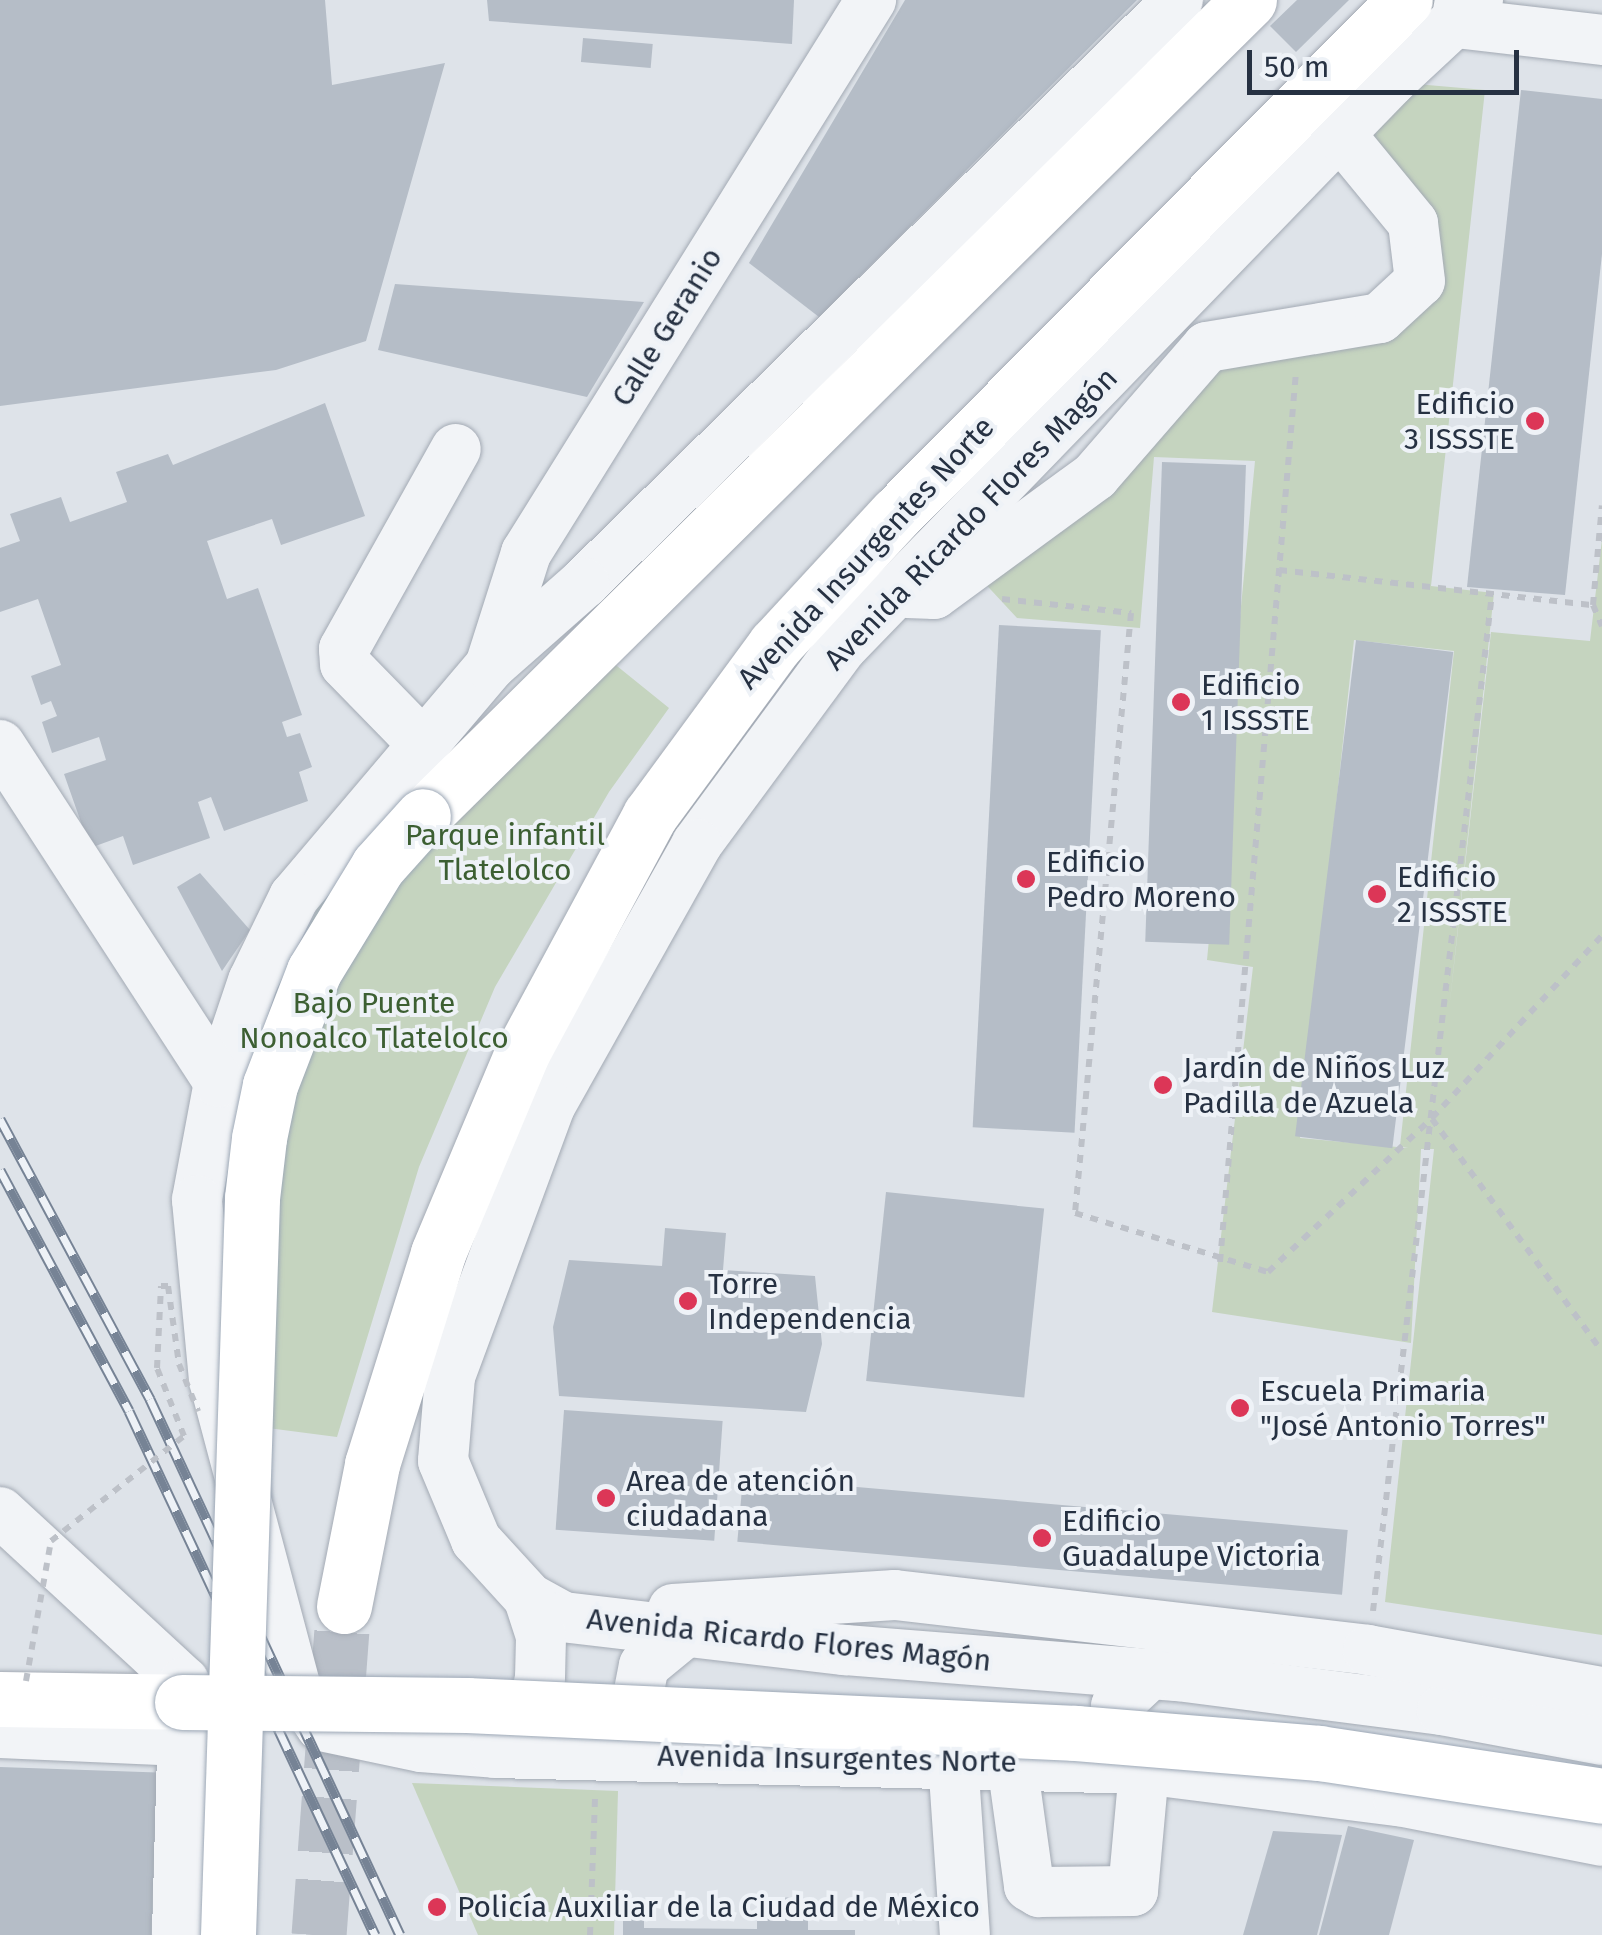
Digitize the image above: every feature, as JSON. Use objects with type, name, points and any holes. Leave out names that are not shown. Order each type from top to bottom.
[{"type":"main road","points":[[228,1935],[252,1198],[270,1086],[314,971],[378,866],[423,816],[1248,0]]},
{"type":"main road","name":"Avenida Insurgentes Norte","points":[[344,1606],[372,1464],[438,1254],[523,1051],[607,886],[695,750],[775,644],[1133,272],[1406,0]]},
{"type":"main road","points":[[13,1690],[1076,1732],[1319,1752],[1602,1796]]},
{"type":"street","name":"Calle Geranio","points":[[490,666],[526,552],[871,0]]},
{"type":"street","name":"Avenida Insurgentes Norte","points":[[1178,0],[584,583],[490,666],[294,897],[254,981],[219,1082],[197,1200],[204,1320],[214,1380],[297,1691],[321,1726],[421,1748],[495,1753],[953,1760],[1144,1769],[1399,1801],[1602,1841]]},
{"type":"street","points":[[1130,353],[1465,8],[1602,40]]},
{"type":"street","points":[[915,593],[1096,476],[1207,347],[1380,318],[1420,282],[1413,224],[1340,134]]},
{"type":"street","name":"Avenida Ricardo Flores Magón","points":[[1133,272],[1130,353],[915,593],[842,647],[677,878],[550,1106],[450,1377],[443,1461],[476,1540],[546,1608],[684,1634],[1151,1674],[1447,1687],[1602,1740]]},
{"type":"street","points":[[422,744],[345,664],[344,649],[456,448]]},
{"type":"street","points":[[0,745],[219,1082]]},
{"type":"street","points":[[0,1512],[184,1682],[177,1935]]},
{"type":"street","points":[[495,1753],[531,1719],[546,1608],[895,1595],[1368,1650],[1447,1687],[1602,1692]]},
{"type":"street","points":[[678,1755],[644,1729],[638,1696],[644,1666],[684,1634]]},
{"type":"street","points":[[1012,1763],[1029,1886],[1073,1894],[1133,1891],[1144,1769],[1122,1749],[1115,1717],[1127,1690],[1151,1674]]},
{"type":"street","points":[[0,1733],[183,1741]]},
{"type":"street","points":[[953,1760],[964,1935]]},
{"type":"path","points":[[1220,1262],[1299,332]]},
{"type":"path","points":[[1602,505],[1593,605],[1602,626]]},
{"type":"path","points":[[1279,570],[1593,605]]},
{"type":"path","points":[[915,593],[1131,613],[1075,1213],[1220,1262],[1268,1272],[1432,1118],[1602,936]]},
{"type":"path","points":[[1368,1650],[1492,594]]},
{"type":"path","points":[[1432,1118],[1602,1351]]},
{"type":"path","points":[[13,1690],[51,1541],[184,1436],[157,1368],[161,1286],[168,1286],[178,1364],[199,1414]]},
{"type":"path","points":[[590,1935],[594,1840]]},
{"type":"green space","points":[[1416,84],[1485,90],[1431,586],[1494,593],[1449,1010],[1491,632],[1590,641],[1602,539],[1602,1635],[1385,1602],[1434,1149],[1421,1149],[1411,1343],[1212,1312],[1253,967],[1207,960],[1255,461],[1154,457],[1140,628],[1017,618],[979,577],[1208,351],[1427,279],[1359,140]],"holes":[[[1354,640],[1454,651],[1400,1146],[1408,1148],[1300,1138]]]},
{"type":"green space","name":"Bajo Puente Nonoalco Tlatelolco","points":[[612,662],[669,708],[609,792],[495,987],[419,1167],[337,1437],[260,1427],[282,986],[319,905],[365,841]]},
{"type":"green space","points":[[412,1783],[618,1791],[614,1935],[478,1935]]},
{"type":"building","points":[[0,0],[325,0],[332,85],[445,63],[366,341],[276,370],[0,406]]},
{"type":"building","points":[[487,0],[794,0],[792,44],[489,21]]},
{"type":"building","points":[[905,0],[1137,0],[819,317],[749,263]]},
{"type":"building","points":[[1297,0],[1349,0],[1296,52],[1270,26]]},
{"type":"building","points":[[583,38],[653,44],[651,68],[581,62]]},
{"type":"building","name":"Edificio 3 ISSSTE","points":[[1521,90],[1602,99],[1602,254],[1565,595],[1467,587]]},
{"type":"building","points":[[395,284],[644,302],[587,397],[378,350]]},
{"type":"building","points":[[325,403],[365,516],[281,545],[272,519],[207,541],[227,599],[258,588],[302,715],[282,722],[287,737],[300,733],[312,767],[299,772],[308,801],[224,831],[211,797],[198,802],[210,838],[133,865],[123,836],[90,848],[64,774],[106,760],[99,737],[52,753],[42,722],[57,716],[51,701],[41,705],[31,676],[61,665],[38,599],[0,612],[0,548],[20,541],[10,514],[61,497],[70,522],[127,502],[116,472],[168,454],[173,465]]},
{"type":"building","name":"Edificio 1 ISSSTE","points":[[1162,462],[1246,465],[1229,945],[1145,942]]},
{"type":"building","name":"Edificio Pedro Moreno","points":[[999,625],[1101,630],[1075,1133],[973,1127]]},
{"type":"building","name":"Edificio 2 ISSSTE","points":[[1356,640],[1453,652],[1392,1148],[1295,1136]]},
{"type":"building","points":[[200,873],[250,930],[222,971],[177,887]]},
{"type":"building","points":[[886,1192],[1044,1209],[1024,1398],[866,1381]]},
{"type":"building","name":"Torre Independencia","points":[[665,1228],[726,1233],[723,1270],[815,1276],[822,1344],[806,1412],[559,1396],[553,1327],[569,1260],[662,1266]]},
{"type":"building","points":[[564,1410],[723,1421],[714,1541],[556,1530]]},
{"type":"building","name":"Edificio Guadalupe Victoria","points":[[743,1477],[1348,1530],[1342,1595],[737,1542]]},
{"type":"building","points":[[0,1767],[157,1772],[151,1935],[0,1935]]},
{"type":"building","points":[[1348,1826],[1414,1840],[1389,1935],[1319,1935]]},
{"type":"building","points":[[1273,1831],[1342,1835],[1317,1935],[1243,1935]]},
{"type":"building","points":[[757,1897],[808,1898],[808,1930],[855,1930],[855,1935],[623,1935],[623,1911],[644,1911],[644,1928],[757,1929]]},
{"type":"tunnel","points":[[319,1935],[344,1606]]},
{"type":"railway","points":[[0,1119],[150,1399],[400,1935]]},
{"type":"railway","points":[[0,1170],[129,1411],[375,1935]]},
{"type":"place","name":"Edificio 3 ISSSTE","points":[[1535,421]]},
{"type":"place","name":"Edificio 1 ISSSTE","points":[[1181,702]]},
{"type":"place","name":"Edificio Pedro Moreno","points":[[1026,879]]},
{"type":"place","name":"Edificio 2 ISSSTE","points":[[1377,894]]},
{"type":"place","name":"Jardín de Niños Luz Padilla de Azuela","points":[[1163,1085]]},
{"type":"place","name":"Torre Independencia","points":[[688,1301]]},
{"type":"place","name":"Escuela Primaria \"José Antonio Torres\"","points":[[1240,1408]]},
{"type":"place","name":"Area de atención ciudadana","points":[[606,1498]]},
{"type":"place","name":"Edificio Guadalupe Victoria","points":[[1042,1538]]},
{"type":"place","name":"Policía Auxiliar de la Ciudad de México","points":[[437,1907]]},
{"type":"park label","name":"Parque infantil Tlatelolco","points":[[505,852]]}]
